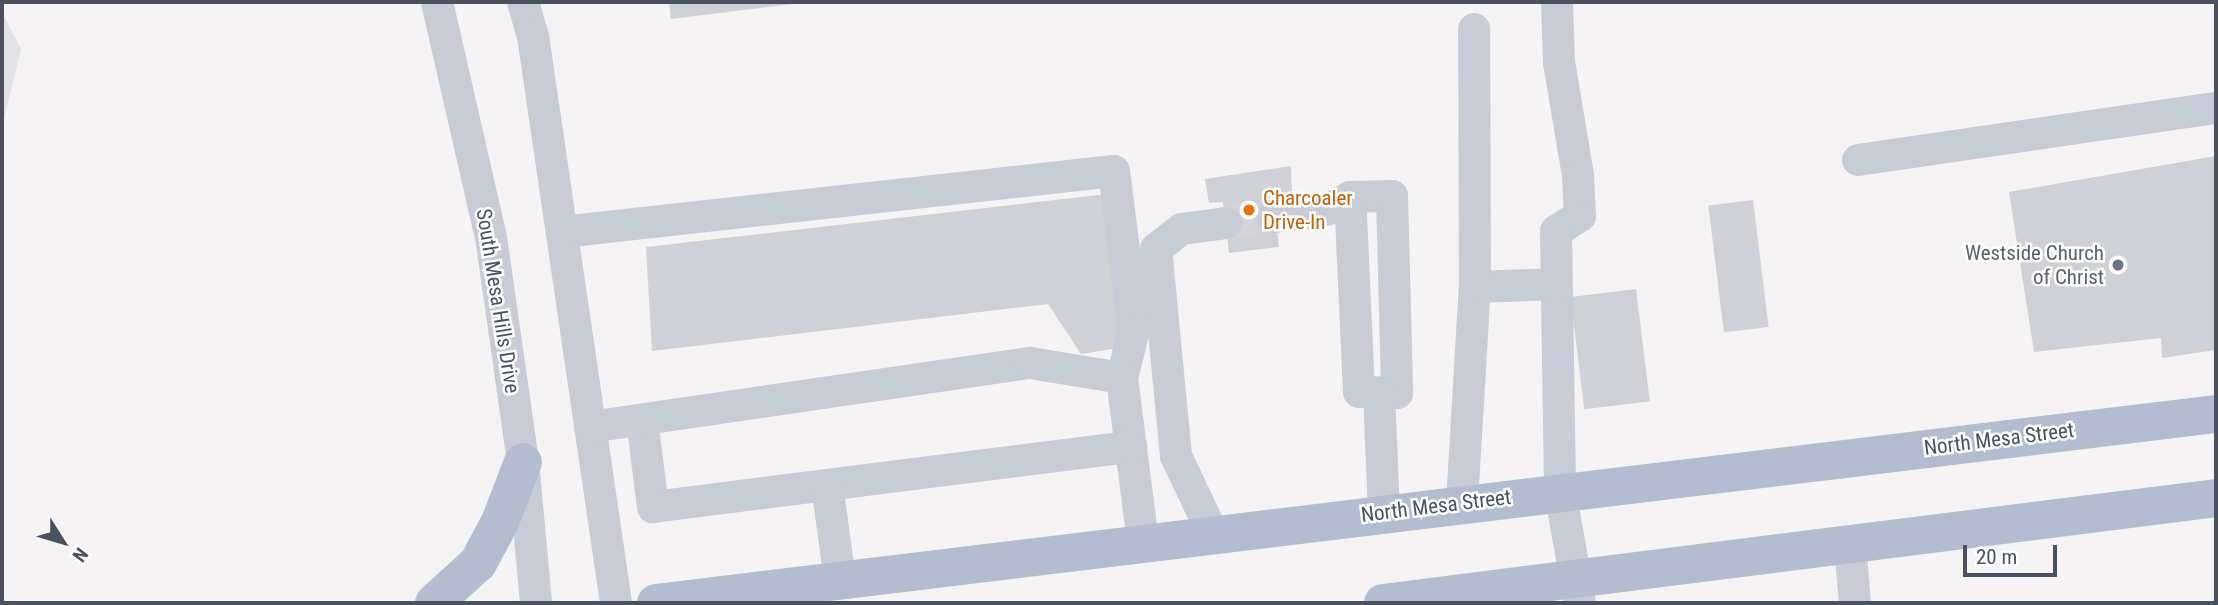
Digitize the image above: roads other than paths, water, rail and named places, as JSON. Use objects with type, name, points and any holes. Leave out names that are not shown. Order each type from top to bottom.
[{"type":"main road","name":"North Mesa Street","points":[[656,603],[1560,491],[2216,414]]},
{"type":"main road","points":[[434,603],[478,563],[500,522],[523,462]]},
{"type":"main road","points":[[1383,603],[1578,592],[1850,545],[2216,498]]},
{"type":"street","name":"South Mesa Hills Drive","points":[[437,2],[491,237],[523,462],[536,603]]},
{"type":"street","points":[[523,2],[533,36],[616,603]]},
{"type":"street","points":[[1557,2],[1559,62],[1578,176],[1580,216],[1556,231],[1560,491],[1578,592]]},
{"type":"street","points":[[1462,503],[1475,287],[1474,29]]},
{"type":"street","points":[[1858,160],[2216,108]]},
{"type":"street","points":[[562,232],[1114,171],[1133,330],[1122,378],[1143,542]]},
{"type":"street","points":[[1275,217],[1326,210],[1350,197],[1392,197],[1397,393],[1359,392],[1350,197]]},
{"type":"street","points":[[1213,534],[1176,456],[1156,249],[1182,229],[1226,223]]},
{"type":"street","points":[[1475,287],[1556,284]]},
{"type":"street","points":[[590,427],[1030,363],[1122,378]]},
{"type":"street","points":[[1379,393],[1384,513]]},
{"type":"street","points":[[642,419],[653,507],[1131,447]]},
{"type":"street","points":[[827,485],[840,580]]},
{"type":"street","points":[[1850,545],[1855,603]]},
{"type":"tunnel","points":[[1226,223],[1275,217]]},
{"type":"place","name":"Charcoaler Drive-In","points":[[1249,210]]},
{"type":"place","name":"Westside Church of Christ","points":[[2118,265]]}]
